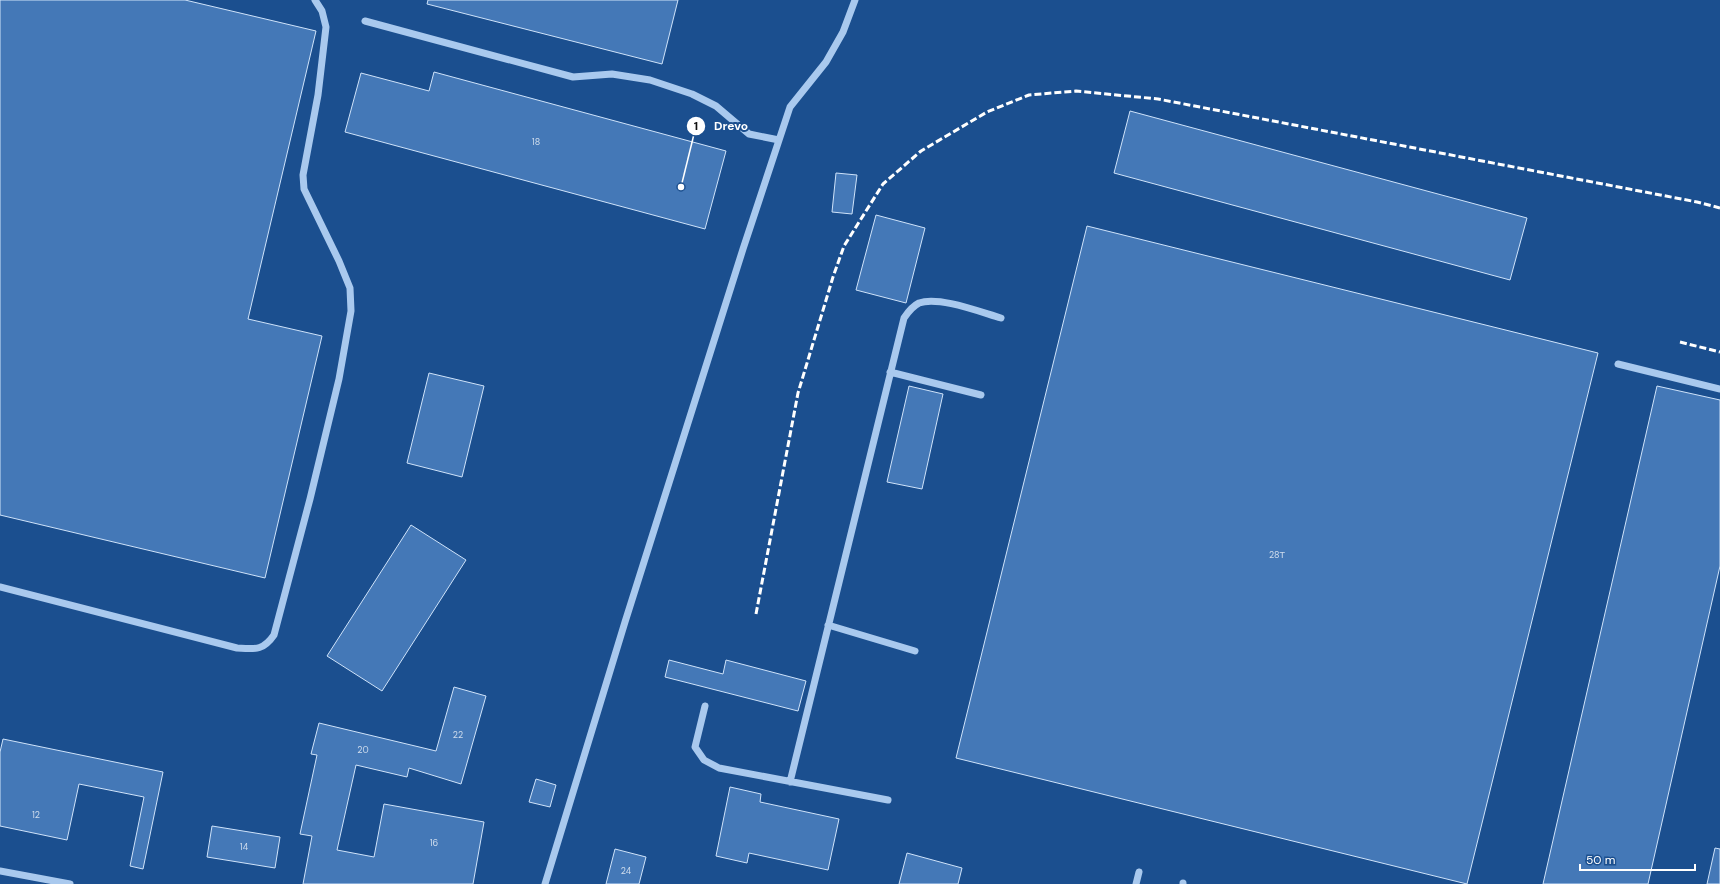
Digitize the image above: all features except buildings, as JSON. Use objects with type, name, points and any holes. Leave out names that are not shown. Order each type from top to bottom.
[{"type":"street","points":[[0,587],[237,648],[256,649],[268,644],[274,635],[310,499],[339,379],[351,311],[350,288],[339,261],[311,207],[304,189],[303,174],[318,95],[326,27],[322,11],[315,0]]},
{"type":"street","points":[[544,884],[625,622],[790,107],[826,62],[844,32],[855,0]]},
{"type":"street","points":[[365,21],[573,77],[612,74],[650,80],[692,94],[716,106],[749,134],[779,140]]},
{"type":"street","points":[[790,782],[904,318],[910,309],[918,304],[936,300],[1000,318]]},
{"type":"street","points":[[1618,364],[1720,389]]},
{"type":"street","points":[[890,372],[981,395]]},
{"type":"street","points":[[828,625],[915,651]]},
{"type":"street","points":[[705,706],[695,747],[704,760],[719,768],[888,800]]},
{"type":"street","points":[[0,871],[70,884]]},
{"type":"street","points":[[1136,884],[1139,872]]},
{"type":"railway","points":[[756,614],[798,393],[833,277],[844,246],[883,184],[921,151],[987,112],[1029,95],[1076,91],[1158,99],[1697,202],[1720,208]]},
{"type":"railway","points":[[1680,342],[1720,352]]},
{"type":"place","name":"Drevo","points":[[681,187]]}]
